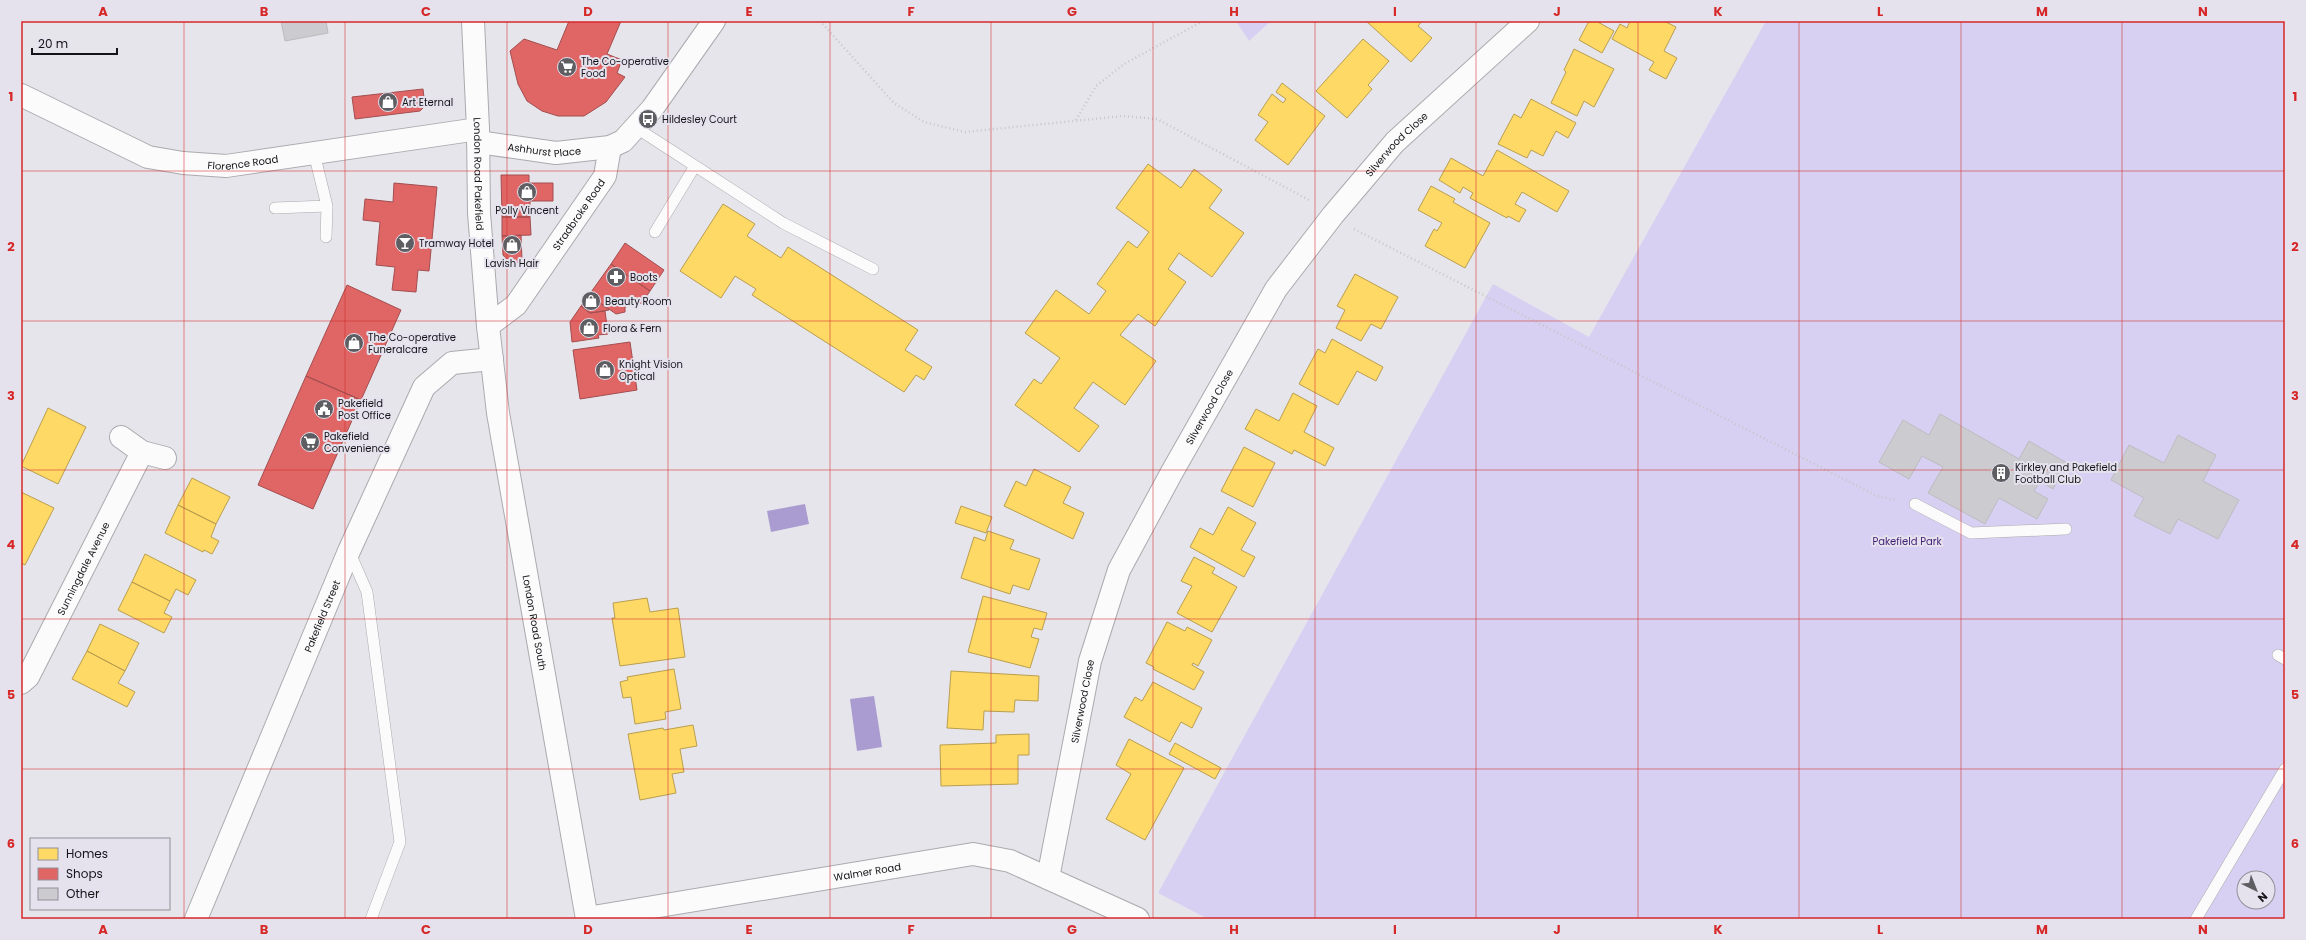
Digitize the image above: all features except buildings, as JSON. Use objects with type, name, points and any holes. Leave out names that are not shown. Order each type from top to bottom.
[{"type":"street","name":"London Road Pakefield","points":[[473,21],[478,135],[479,213],[488,326]]},
{"type":"street","points":[[610,147],[623,141],[652,109],[714,21]]},
{"type":"street","name":"Silverwood Close","points":[[1048,878],[1090,661],[1119,570],[1172,472],[1276,289],[1332,215],[1395,142],[1528,21]]},
{"type":"street","name":"Florence Road","points":[[21,94],[148,157],[183,164],[226,166],[314,153],[478,135]]},
{"type":"street","name":"Ashhurst Place","points":[[478,135],[556,154],[610,147]]},
{"type":"street","name":"Stradbroke Road","points":[[488,326],[516,305],[605,176],[610,147]]},
{"type":"street","name":"London Road South","points":[[488,326],[498,413],[587,919]]},
{"type":"street","name":"Pakefield Street","points":[[196,919],[349,551],[424,387],[452,363],[492,359]]},
{"type":"street","points":[[121,437],[142,452],[164,458]]},
{"type":"street","name":"Sunningdale Avenue","points":[[21,683],[28,677],[142,452]]},
{"type":"street","name":"Walmer Road","points":[[587,919],[973,854],[1010,861],[1138,919]]},
{"type":"lane","points":[[635,127],[783,223],[873,269]]},
{"type":"lane","points":[[314,153],[327,206],[326,237]]},
{"type":"lane","points":[[655,232],[695,166]]},
{"type":"lane","points":[[275,208],[327,206]]},
{"type":"lane","points":[[1915,504],[1970,533],[2066,529]]},
{"type":"lane","points":[[349,551],[368,592],[400,842],[371,919]]},
{"type":"lane","points":[[2196,919],[2285,769]]},
{"type":"path","points":[[1076,120],[1096,86],[1124,64],[1203,21]]},
{"type":"green space","points":[[1236,21],[1271,21],[1249,41]]},
{"type":"green space","name":"Pakefield Park","points":[[1766,21],[2285,21],[2285,919],[1208,919],[1158,893],[1493,284],[1589,337]]},
{"type":"shaded area","points":[[805,504],[809,524],[771,532],[767,511]]},
{"type":"shaded area","points":[[874,696],[882,747],[857,751],[850,699]]},
{"type":"place","name":"The Co-operative Food","points":[[567,67]]},
{"type":"place","name":"Art Eternal","points":[[388,102]]},
{"type":"place","name":"Hildesley Court","points":[[648,119]]},
{"type":"place","name":"Polly Vincent","points":[[527,192]]},
{"type":"place","name":"Tramway Hotel","points":[[405,243]]},
{"type":"place","name":"Lavish Hair","points":[[512,245]]},
{"type":"place","name":"Boots","points":[[616,277]]},
{"type":"place","name":"Beauty Room","points":[[591,301]]},
{"type":"place","name":"Flora & Fern","points":[[589,328]]},
{"type":"place","name":"The Co-operative Funeralcare","points":[[354,343]]},
{"type":"place","name":"Knight Vision Optical","points":[[605,370]]},
{"type":"place","name":"Pakefield Post Office","points":[[324,409]]},
{"type":"place","name":"Pakefield Convenience","points":[[310,442]]},
{"type":"place","name":"Kirkley and Pakefield Football Club","points":[[2001,473]]}]
